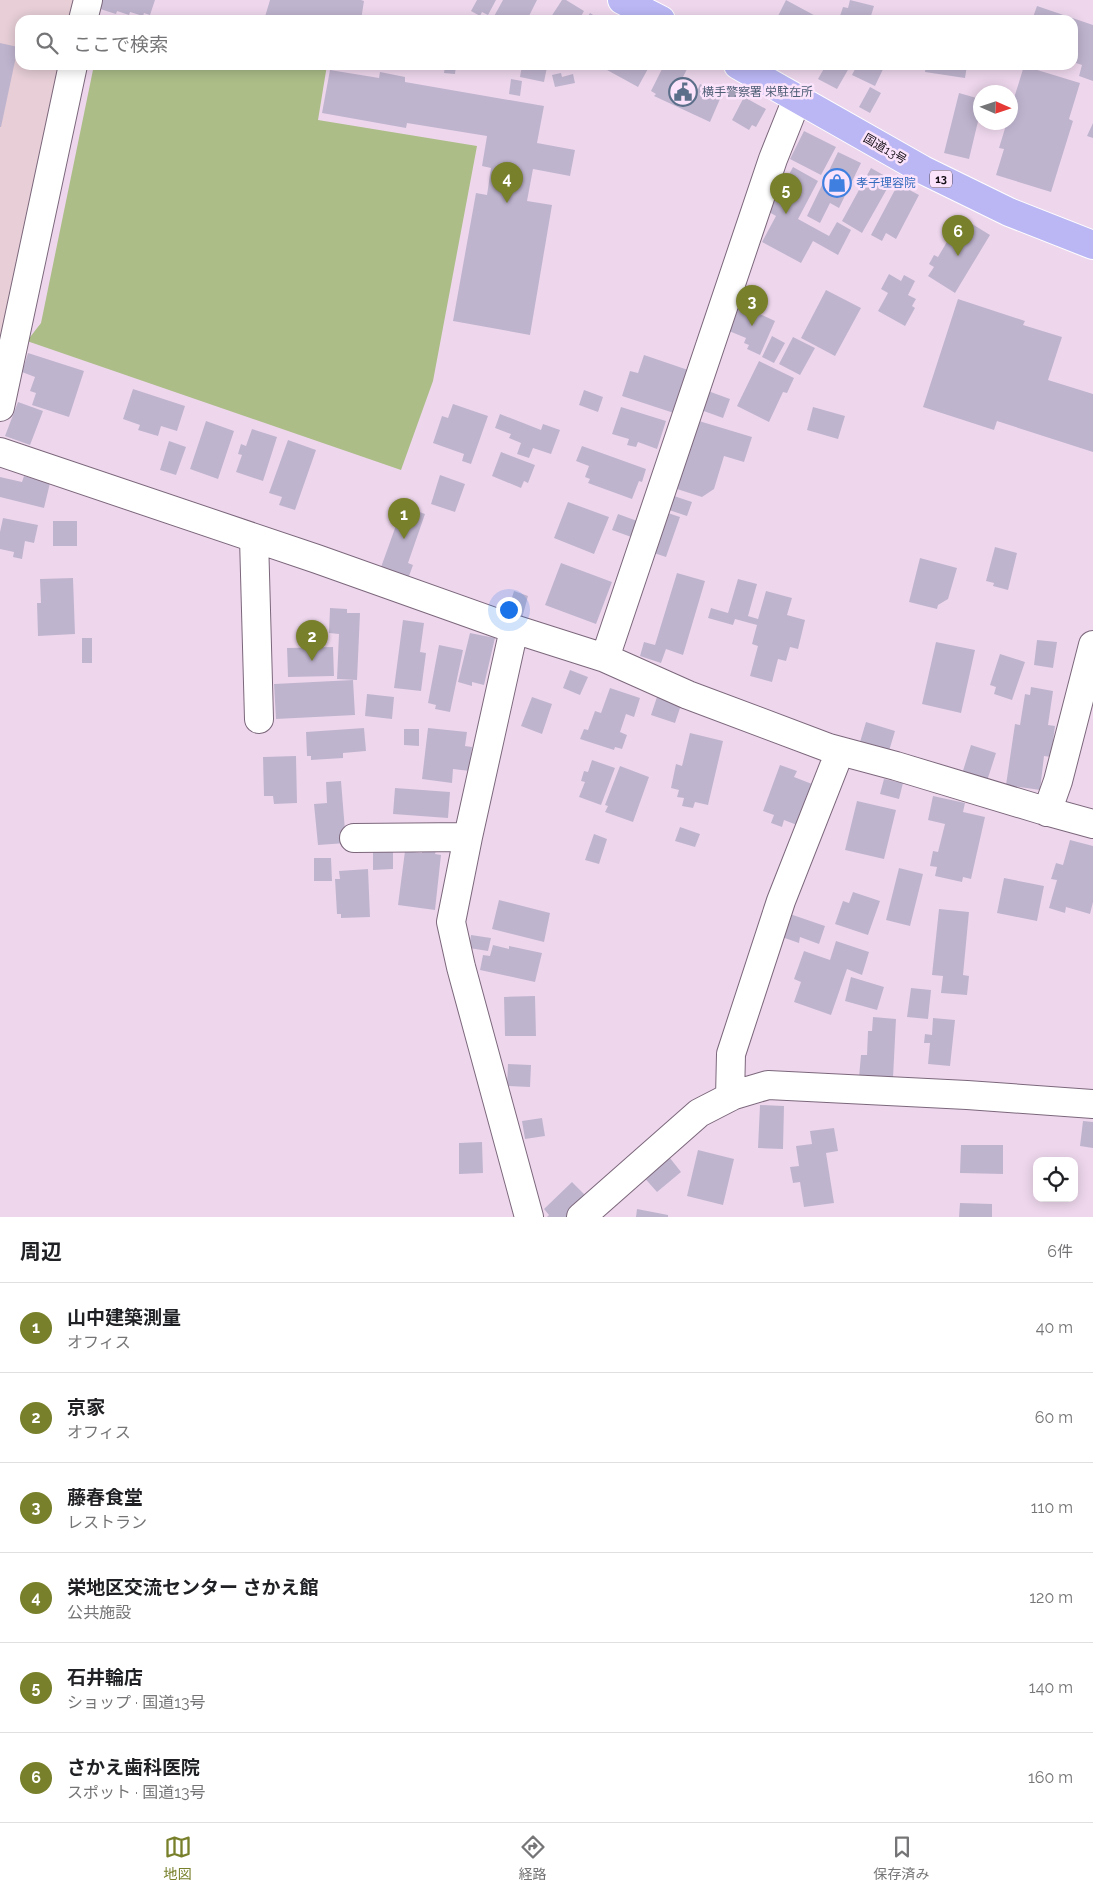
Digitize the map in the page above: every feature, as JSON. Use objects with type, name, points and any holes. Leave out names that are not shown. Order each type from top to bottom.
[{"type":"highway","points":[[622,0],[651,15]]},
{"type":"highway","name":"国道13号","points":[[747,70],[923,170],[1009,212],[1093,245]]},
{"type":"street","points":[[84,15],[88,0]]},
{"type":"street","points":[[0,407],[72,70]]},
{"type":"street","points":[[604,658],[773,159],[797,98]]},
{"type":"street","points":[[0,452],[514,629],[604,658],[688,695],[840,750],[1093,824]]},
{"type":"street","points":[[254,538],[259,719]]},
{"type":"street","points":[[514,629],[451,922],[461,967],[529,1217]]},
{"type":"street","points":[[1047,812],[1058,781],[1093,645]]},
{"type":"street","points":[[730,1097],[731,1054],[781,901],[840,750]]},
{"type":"street","points":[[354,838],[468,837]]},
{"type":"street","points":[[581,1217],[699,1113],[730,1097],[768,1085],[967,1095],[1093,1104]]},
{"type":"shaded area","points":[[0,0],[79,0],[76,15],[15,15],[15,70],[63,70],[0,340]]},
{"type":"green space","points":[[93,70],[326,70],[318,120],[477,146],[433,381],[401,470],[27,341],[41,323]]},
{"type":"building","points":[[100,0],[155,0],[150,15],[144,13],[143,15],[140,15],[130,12],[129,15],[117,11],[116,14],[97,8]]},
{"type":"building","points":[[270,0],[364,1],[362,15],[266,15]]},
{"type":"building","points":[[477,0],[496,0],[488,15],[482,12],[478,15],[471,11]]},
{"type":"building","points":[[503,0],[537,0],[530,15],[495,15]]},
{"type":"building","points":[[562,0],[566,0],[584,11],[582,15],[552,15]]},
{"type":"building","points":[[786,0],[814,15],[778,15]]},
{"type":"building","points":[[850,0],[874,6],[871,15],[840,15],[843,7],[848,8]]},
{"type":"building","points":[[1037,6],[1064,15],[1034,15]]},
{"type":"building","points":[[1078,20],[1093,25],[1093,81],[1079,76],[1082,65],[1078,64]]},
{"type":"building","points":[[0,43],[15,46],[15,61],[0,127]]},
{"type":"building","points":[[330,70],[379,78],[380,72],[405,77],[405,82],[544,106],[537,143],[575,150],[570,176],[533,169],[527,201],[552,205],[530,335],[453,321],[476,193],[487,195],[491,168],[482,166],[487,136],[407,123],[406,128],[322,113]]},
{"type":"building","points":[[444,70],[455,70],[455,74],[444,73]]},
{"type":"building","points":[[521,70],[546,70],[544,82],[520,77]]},
{"type":"building","points":[[607,70],[647,70],[638,87]]},
{"type":"building","name":"横手警察署 栄駐在所","points":[[662,70],[686,70],[681,81],[698,89],[700,84],[713,90],[711,95],[720,99],[710,122],[654,96],[656,94],[651,91]]},
{"type":"building","points":[[823,70],[848,70],[837,89],[818,79]]},
{"type":"building","points":[[854,70],[883,70],[875,86],[852,75]]},
{"type":"building","points":[[925,70],[966,70],[965,78],[925,72]]},
{"type":"building","points":[[1023,70],[1037,70],[1080,83],[1069,119],[1073,121],[1051,192],[996,175],[1004,149],[999,148],[1005,130],[1018,130],[1018,85]]},
{"type":"building","points":[[561,73],[562,77],[573,74],[575,83],[555,87],[552,75]]},
{"type":"building","points":[[511,79],[522,81],[520,96],[509,94]]},
{"type":"building","points":[[870,87],[881,93],[870,113],[859,107]]},
{"type":"building","points":[[959,93],[973,97],[973,130],[976,130],[969,159],[944,153]]},
{"type":"building","points":[[744,97],[766,109],[756,127],[752,125],[749,130],[732,120]]},
{"type":"building","points":[[1093,123],[1093,138],[1087,136]]},
{"type":"building","points":[[804,131],[836,147],[821,175],[790,159]]},
{"type":"building","name":"孝子理容院","points":[[838,152],[861,163],[839,208],[830,203],[820,223],[807,216]]},
{"type":"building","points":[[793,167],[818,181],[798,219],[829,236],[837,222],[851,230],[838,255],[813,241],[801,263],[762,242],[776,216],[769,212]]},
{"type":"building","points":[[871,168],[892,180],[862,233],[842,221]]},
{"type":"building","points":[[898,184],[919,195],[896,239],[886,233],[882,241],[871,235]]},
{"type":"building","points":[[964,219],[990,235],[955,293],[928,276],[934,267],[929,264],[934,255],[938,257],[954,230],[957,232]]},
{"type":"building","points":[[889,274],[901,281],[904,275],[915,281],[908,295],[916,299],[912,306],[915,308],[905,326],[878,311],[888,293],[881,289]]},
{"type":"building","points":[[743,288],[764,297],[759,308],[739,299]]},
{"type":"building","points":[[826,290],[861,308],[835,356],[801,338]]},
{"type":"building","points":[[958,299],[1025,321],[1023,325],[1062,337],[1048,380],[1093,394],[1093,452],[997,421],[994,430],[923,407]]},
{"type":"building","points":[[740,305],[775,321],[760,355],[747,349],[749,345],[744,343],[746,338],[729,331]]},
{"type":"building","points":[[772,336],[785,343],[774,363],[762,357]]},
{"type":"building","points":[[793,337],[815,348],[800,375],[779,364]]},
{"type":"building","points":[[28,353],[84,371],[69,417],[32,405],[36,393],[30,391],[35,377],[22,372]]},
{"type":"building","points":[[644,355],[691,371],[677,414],[622,396],[630,371],[638,373]]},
{"type":"building","points":[[759,361],[794,378],[787,393],[783,392],[769,422],[737,406]]},
{"type":"building","points":[[133,389],[185,406],[177,431],[161,426],[158,436],[138,430],[140,425],[123,419]]},
{"type":"building","points":[[584,390],[603,397],[598,412],[579,405]]},
{"type":"building","points":[[708,391],[730,399],[723,418],[701,410]]},
{"type":"building","points":[[18,402],[43,411],[30,445],[5,436]]},
{"type":"building","points":[[453,404],[488,416],[471,464],[462,461],[464,454],[433,443],[442,416],[448,418]]},
{"type":"building","points":[[621,407],[666,421],[657,449],[638,442],[636,447],[627,445],[629,439],[612,434]]},
{"type":"building","points":[[813,407],[845,416],[838,439],[807,430]]},
{"type":"building","points":[[500,414],[541,430],[543,424],[560,430],[551,454],[533,448],[529,458],[517,454],[521,443],[509,438],[511,434],[495,428]]},
{"type":"building","points":[[206,421],[234,431],[218,479],[190,469]]},
{"type":"building","points":[[699,421],[752,437],[744,462],[724,456],[714,489],[702,497],[677,489]]},
{"type":"building","points":[[252,429],[277,437],[263,481],[236,472],[242,455],[238,454],[241,444],[246,446]]},
{"type":"building","points":[[288,440],[316,450],[295,510],[279,505],[282,497],[269,493]]},
{"type":"building","points":[[169,441],[186,447],[176,475],[160,470]]},
{"type":"building","points":[[582,446],[646,469],[642,482],[639,481],[632,499],[588,483],[590,479],[585,477],[589,466],[576,461]]},
{"type":"building","points":[[501,452],[535,465],[528,483],[524,481],[521,488],[492,476]]},
{"type":"building","points":[[440,475],[465,484],[455,512],[431,504]]},
{"type":"building","points":[[24,476],[50,483],[44,508],[0,497],[0,477],[22,482]]},
{"type":"building","points":[[674,496],[692,502],[687,516],[669,510]]},
{"type":"building","points":[[568,502],[609,517],[594,554],[554,538]]},
{"type":"building","points":[[403,506],[425,514],[408,563],[413,565],[408,579],[380,570]]},
{"type":"building","points":[[665,512],[680,517],[666,557],[651,552]]},
{"type":"building","points":[[618,514],[640,522],[634,538],[612,530]]},
{"type":"building","points":[[3,518],[38,525],[34,543],[25,541],[22,559],[13,557],[14,552],[0,549],[0,532]]},
{"type":"building","points":[[53,521],[77,521],[77,546],[53,546]]},
{"type":"building","points":[[995,547],[1017,553],[1008,590],[993,586],[994,583],[986,581]]},
{"type":"building","points":[[920,558],[957,568],[948,599],[938,605],[937,609],[909,602]]},
{"type":"building","points":[[561,563],[612,582],[596,624],[545,605]]},
{"type":"building","points":[[677,573],[705,581],[683,655],[666,649],[661,663],[640,656],[644,642],[655,645]]},
{"type":"building","points":[[73,578],[75,634],[38,636],[37,603],[41,603],[40,579]]},
{"type":"building","points":[[738,579],[757,584],[748,616],[758,619],[766,591],[792,598],[787,615],[805,620],[798,649],[790,647],[786,661],[778,659],[772,682],[750,676],[758,646],[752,644],[757,625],[735,619],[733,625],[708,618],[711,608],[728,613]]},
{"type":"building","points":[[514,591],[528,596],[522,618],[507,614]]},
{"type":"building","points":[[330,608],[347,609],[347,613],[360,613],[357,680],[337,679],[339,634],[329,633]]},
{"type":"building","points":[[403,620],[424,623],[420,652],[426,653],[421,691],[394,688]]},
{"type":"building","points":[[470,633],[495,638],[484,685],[472,682],[472,686],[458,682]]},
{"type":"building","points":[[82,638],[92,638],[92,663],[82,663]]},
{"type":"building","points":[[1037,640],[1057,642],[1053,668],[1034,665]]},
{"type":"building","points":[[936,642],[975,650],[961,713],[922,704]]},
{"type":"building","points":[[439,645],[463,650],[450,712],[435,709],[436,705],[428,703]]},
{"type":"building","points":[[333,647],[334,676],[288,677],[287,648]]},
{"type":"building","points":[[1000,654],[1025,662],[1012,700],[994,694],[996,687],[990,685]]},
{"type":"building","points":[[570,670],[588,677],[580,695],[563,688]]},
{"type":"building","points":[[353,680],[355,715],[276,719],[274,684]]},
{"type":"building","points":[[1031,687],[1053,691],[1048,725],[1055,726],[1051,757],[1044,756],[1040,790],[1006,785],[1015,724],[1020,725],[1025,694],[1030,695]]},
{"type":"building","points":[[610,688],[640,698],[634,717],[626,714],[620,732],[627,735],[622,749],[615,747],[614,750],[580,739],[584,729],[588,730],[595,711],[601,713]]},
{"type":"building","points":[[367,694],[394,697],[392,719],[365,716]]},
{"type":"building","points":[[532,697],[552,704],[542,734],[521,726]]},
{"type":"building","points":[[657,697],[681,705],[675,723],[651,715]]},
{"type":"building","points":[[866,722],[895,731],[889,751],[860,742]]},
{"type":"building","points":[[364,728],[366,751],[343,753],[343,758],[311,760],[311,756],[307,756],[306,732]]},
{"type":"building","points":[[428,728],[467,732],[465,746],[472,747],[470,771],[453,769],[452,783],[422,779]]},
{"type":"building","points":[[404,729],[419,729],[419,746],[404,745]]},
{"type":"building","points":[[690,733],[723,741],[708,805],[695,802],[693,808],[682,806],[684,798],[677,797],[679,790],[671,788],[676,764],[682,766]]},
{"type":"building","points":[[971,745],[996,753],[987,781],[962,774]]},
{"type":"building","points":[[296,756],[297,803],[274,804],[273,796],[264,796],[263,757]]},
{"type":"building","points":[[592,760],[615,768],[601,805],[579,797],[585,782],[581,781],[584,771],[588,772]]},
{"type":"building","points":[[780,765],[797,771],[794,777],[812,784],[797,825],[784,820],[782,827],[771,823],[774,815],[763,811]]},
{"type":"building","points":[[620,766],[649,777],[633,822],[605,812],[608,806],[605,805]]},
{"type":"building","points":[[884,779],[903,783],[899,799],[880,794]]},
{"type":"building","points":[[341,781],[346,843],[318,845],[314,804],[327,803],[326,782]]},
{"type":"building","points":[[395,788],[450,792],[448,818],[393,814]]},
{"type":"building","points":[[933,796],[965,803],[963,812],[985,817],[971,879],[963,877],[962,882],[935,876],[937,867],[930,866],[933,851],[938,852],[945,824],[928,820]]},
{"type":"building","points":[[857,801],[896,810],[884,859],[845,850]]},
{"type":"building","points":[[680,827],[700,834],[695,847],[675,841]]},
{"type":"building","points":[[594,834],[607,839],[599,864],[585,860]]},
{"type":"building","points":[[1070,840],[1093,846],[1093,902],[1090,914],[1066,907],[1065,913],[1049,908],[1057,880],[1051,879],[1056,863],[1063,865]]},
{"type":"building","points":[[422,849],[436,851],[435,854],[441,855],[435,910],[398,905],[405,851],[422,853]]},
{"type":"building","points":[[393,851],[393,869],[373,870],[373,852]]},
{"type":"building","points":[[314,858],[331,858],[332,881],[314,881]]},
{"type":"building","points":[[899,868],[923,874],[910,926],[886,920]]},
{"type":"building","points":[[368,869],[370,917],[341,918],[341,914],[337,914],[335,879],[340,879],[339,871]]},
{"type":"building","points":[[1004,878],[1044,886],[1037,921],[997,913]]},
{"type":"building","points":[[853,892],[880,901],[868,935],[835,924],[843,901],[849,903]]},
{"type":"building","points":[[499,900],[550,913],[544,942],[492,929]]},
{"type":"building","points":[[939,909],[969,912],[963,975],[969,976],[967,995],[941,993],[943,976],[932,975]]},
{"type":"building","points":[[787,913],[825,926],[819,944],[800,937],[799,943],[779,936]]},
{"type":"building","points":[[471,935],[491,938],[488,951],[469,948]]},
{"type":"building","points":[[836,941],[869,952],[862,975],[847,969],[831,1015],[794,1002],[801,982],[794,979],[804,951],[830,960]]},
{"type":"building","points":[[493,945],[509,949],[509,946],[542,953],[535,982],[480,970],[483,955],[490,956]]},
{"type":"building","points":[[851,977],[884,987],[877,1010],[845,1001]]},
{"type":"building","points":[[911,988],[931,990],[928,1019],[907,1017]]},
{"type":"building","points":[[535,996],[536,1036],[505,1036],[504,997]]},
{"type":"building","points":[[873,1017],[896,1019],[893,1078],[859,1077],[861,1055],[867,1055],[868,1031],[872,1031]]},
{"type":"building","points":[[933,1018],[955,1020],[950,1066],[928,1064],[930,1043],[924,1043],[925,1034],[932,1035]]},
{"type":"building","points":[[508,1064],[531,1065],[530,1087],[507,1086]]},
{"type":"building","points":[[760,1105],[784,1106],[783,1149],[758,1148]]},
{"type":"building","points":[[542,1118],[545,1136],[525,1139],[522,1121]]},
{"type":"building","points":[[1083,1121],[1093,1122],[1093,1148],[1080,1146]]},
{"type":"building","points":[[834,1128],[838,1151],[826,1153],[834,1203],[804,1207],[800,1182],[793,1183],[790,1167],[799,1166],[796,1146],[812,1144],[810,1131]]},
{"type":"building","points":[[482,1142],[483,1173],[459,1174],[459,1143]]},
{"type":"building","points":[[961,1145],[1003,1145],[1003,1174],[960,1173]]},
{"type":"building","points":[[698,1150],[734,1159],[723,1205],[687,1196]]},
{"type":"building","points":[[666,1153],[681,1172],[657,1192],[641,1174]]},
{"type":"building","points":[[572,1182],[587,1197],[567,1217],[547,1217],[549,1215],[544,1209]]},
{"type":"building","points":[[960,1203],[992,1204],[992,1217],[959,1217]]},
{"type":"building","points":[[637,1209],[668,1215],[668,1217],[636,1217]]},
{"type":"place","name":"横手警察署 栄駐在所","points":[[683,92]]},
{"type":"place","name":"孝子理容院","points":[[837,183]]},
{"type":"place","name":"栄地区交流センター さかえ館","points":[[507,203]]},
{"type":"place","name":"石井輪店","points":[[786,214]]},
{"type":"place","name":"さかえ歯科医院","points":[[958,256]]},
{"type":"place","name":"藤春食堂","points":[[752,326]]},
{"type":"place","name":"山中建築測量","points":[[404,539]]},
{"type":"place","name":"京家","points":[[312,661]]}]
